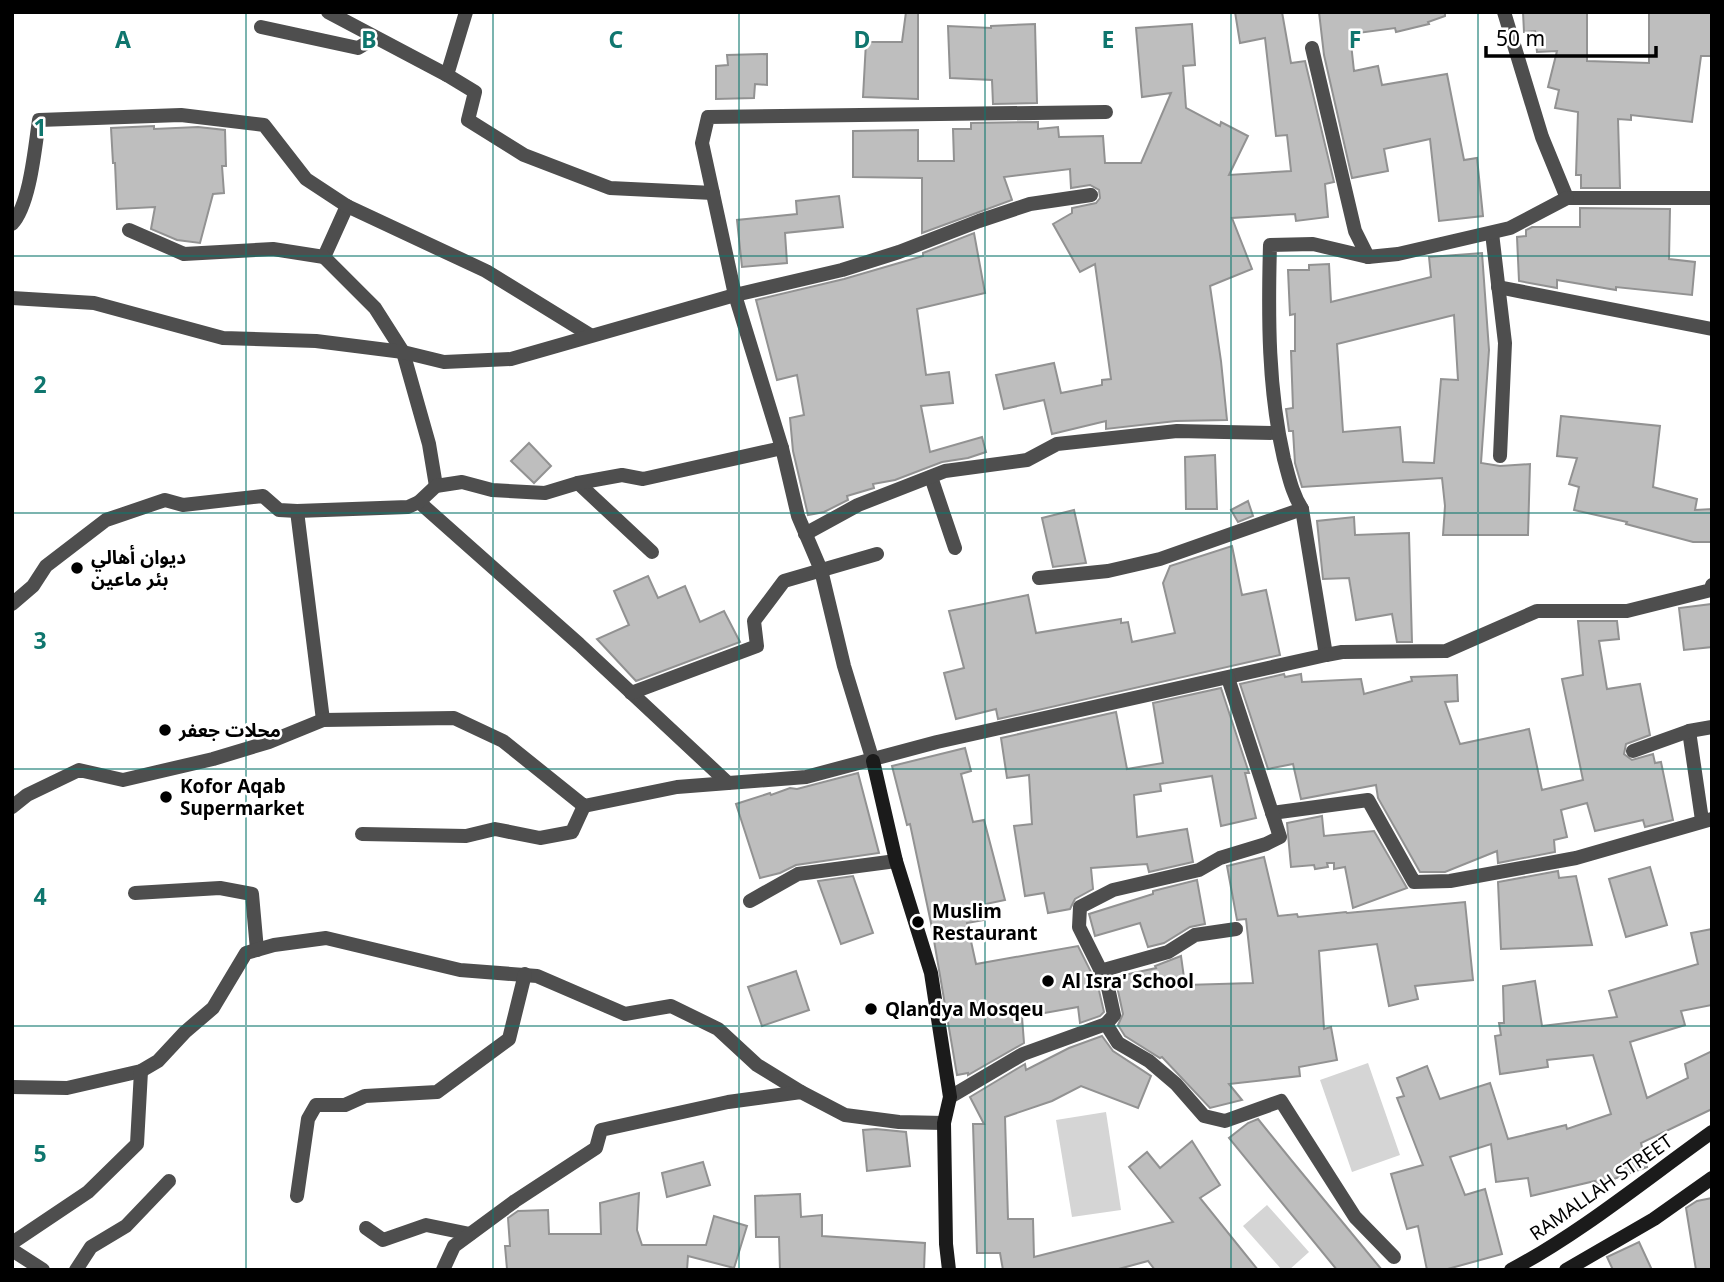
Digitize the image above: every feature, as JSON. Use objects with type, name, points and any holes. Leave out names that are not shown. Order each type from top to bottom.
[{"type":"street","points":[[328,12],[475,92],[468,121],[524,155],[610,188],[712,193]]},
{"type":"street","points":[[447,75],[466,12]]},
{"type":"street","points":[[1504,12],[1542,137],[1567,198]]},
{"type":"street","points":[[261,27],[358,48],[376,37]]},
{"type":"street","points":[[1312,48],[1355,232],[1368,257]]},
{"type":"street","points":[[949,1270],[946,1244],[944,1123],[950,1097],[931,973],[896,861],[873,761],[844,666],[821,570],[798,516],[782,448],[736,295],[702,144],[708,117],[1106,112]]},
{"type":"street","points":[[12,225],[19,217],[31,175],[38,120],[181,115],[264,125],[306,179],[347,206],[486,271],[590,335]]},
{"type":"street","points":[[12,298],[94,303],[223,338],[316,341],[403,352],[444,362],[511,359],[736,295],[842,270],[1030,204],[1091,195]]},
{"type":"street","points":[[1326,654],[1302,509],[1293,496],[1278,433],[1267,326],[1270,245],[1313,244],[1368,257],[1398,254],[1510,228],[1567,198],[1712,198]]},
{"type":"street","points":[[324,257],[347,206]]},
{"type":"street","points":[[129,230],[184,254],[273,249],[324,257],[376,308],[403,352],[429,444],[436,486]]},
{"type":"street","points":[[1492,233],[1505,343],[1500,456]]},
{"type":"street","points":[[1498,287],[1712,329]]},
{"type":"street","points":[[805,534],[858,505],[945,471],[1027,460],[1057,444],[1177,431],[1278,433]]},
{"type":"street","points":[[12,604],[33,586],[46,566],[106,520],[165,500],[183,505],[263,496],[279,510],[297,511],[408,507],[419,502],[436,486],[462,482],[492,490],[545,493],[578,483],[622,475],[643,478],[782,448]]},
{"type":"street","points":[[930,477],[955,548]]},
{"type":"street","points":[[578,483],[652,552]]},
{"type":"street","points":[[419,502],[579,644],[728,783]]},
{"type":"street","points":[[1040,578],[1108,571],[1160,559],[1302,509]]},
{"type":"street","points":[[297,511],[323,720]]},
{"type":"street","points":[[631,693],[757,646],[754,621],[784,581],[877,554]]},
{"type":"street","points":[[584,806],[677,787],[806,777],[937,742],[1326,654],[1446,651],[1537,611],[1627,611],[1712,590],[1712,585]]},
{"type":"street","points":[[950,1097],[1023,1054],[1106,1024],[1114,1016],[1107,983],[1079,927],[1080,907],[1113,890],[1199,870],[1220,858],[1280,837],[1228,678]]},
{"type":"street","points":[[12,807],[27,795],[79,769],[123,780],[258,746],[323,720],[454,718],[503,741],[584,806]]},
{"type":"street","points":[[1633,751],[1689,731],[1712,727]]},
{"type":"street","points":[[1272,813],[1368,800],[1414,883],[1450,881],[1576,858],[1707,819],[1689,731]]},
{"type":"street","points":[[362,834],[466,836],[495,828],[540,838],[572,832],[584,806]]},
{"type":"street","points":[[750,901],[798,874],[896,861]]},
{"type":"street","points":[[135,893],[220,887],[252,894],[257,950]]},
{"type":"street","points":[[1100,971],[1168,952],[1195,935],[1236,929]]},
{"type":"street","points":[[12,1087],[67,1088],[141,1070],[158,1061],[213,1008],[246,953],[274,945],[326,938],[460,970],[537,976],[625,1014],[671,1006],[718,1029],[757,1065],[845,1115],[899,1122],[944,1123]]},
{"type":"street","points":[[297,1196],[309,1119],[316,1105],[345,1105],[366,1096],[438,1092],[509,1039],[525,974]]},
{"type":"street","points":[[1106,1024],[1118,1043],[1149,1061],[1176,1084],[1204,1116],[1225,1121],[1281,1101],[1355,1217],[1394,1257]]},
{"type":"street","points":[[12,1243],[88,1192],[137,1144],[141,1070]]},
{"type":"street","points":[[443,1270],[454,1246],[596,1148],[601,1130],[728,1102],[801,1092]]},
{"type":"street","name":"RAMALLAH STREET","points":[[1511,1270],[1534,1258],[1712,1132]]},
{"type":"street","points":[[1566,1270],[1654,1219],[1712,1178]]},
{"type":"street","points":[[76,1270],[91,1247],[126,1226],[169,1181]]},
{"type":"street","points":[[366,1228],[383,1240],[426,1225],[470,1234]]},
{"type":"street","points":[[12,1250],[43,1270]]},
{"type":"shaded area","points":[[1368,1063],[1400,1155],[1352,1172],[1320,1080]]},
{"type":"shaded area","points":[[1106,1112],[1121,1210],[1072,1217],[1056,1120]]},
{"type":"shaded area","points":[[1267,1205],[1309,1252],[1289,1270],[1282,1270],[1243,1226]]},
{"type":"building","points":[[906,12],[918,12],[918,99],[863,97],[866,42],[902,42]]},
{"type":"building","points":[[1235,12],[1282,12],[1291,63],[1305,61],[1334,182],[1325,184],[1328,217],[1296,221],[1295,214],[1232,218],[1252,269],[1210,286],[1227,420],[1176,421],[1106,429],[1106,421],[1052,434],[1044,400],[1004,409],[996,375],[1054,363],[1061,393],[1102,385],[1102,380],[1111,379],[1095,264],[1080,272],[1053,224],[1072,213],[1072,208],[1096,203],[1100,198],[1099,190],[1090,185],[1071,188],[1070,169],[1004,177],[1012,200],[922,233],[922,178],[853,177],[853,131],[918,130],[918,161],[954,161],[953,129],[971,129],[971,123],[1038,122],[1038,129],[1058,127],[1059,137],[1103,136],[1105,163],[1141,163],[1171,93],[1142,97],[1136,28],[1192,24],[1195,65],[1183,66],[1186,108],[1220,126],[1221,122],[1248,136],[1229,175],[1291,171],[1287,135],[1276,136],[1265,38],[1240,43]]},
{"type":"building","points":[[1319,12],[1445,12],[1445,16],[1428,22],[1429,24],[1396,32],[1395,28],[1350,34],[1354,71],[1378,66],[1382,85],[1447,74],[1464,160],[1477,158],[1483,216],[1439,221],[1430,139],[1384,149],[1388,171],[1352,178],[1324,55]]},
{"type":"building","points":[[1523,12],[1587,12],[1587,61],[1649,63],[1649,12],[1712,12],[1712,56],[1701,56],[1692,122],[1631,115],[1631,120],[1618,119],[1620,188],[1581,188],[1581,175],[1576,175],[1578,112],[1555,108],[1559,90],[1548,87],[1557,51],[1537,52],[1535,31],[1524,32]]},
{"type":"building","points":[[1035,24],[1037,103],[993,104],[992,80],[950,78],[948,26],[991,28]]},
{"type":"building","points":[[767,54],[767,85],[755,84],[754,98],[716,99],[716,66],[728,65],[727,55]]},
{"type":"building","points":[[154,126],[154,129],[198,127],[225,130],[226,166],[222,166],[224,193],[213,194],[200,243],[177,240],[151,229],[155,207],[117,209],[111,128]]},
{"type":"building","points":[[839,196],[843,227],[785,233],[787,263],[742,267],[737,220],[797,214],[796,201]]},
{"type":"building","points":[[1580,208],[1670,209],[1669,259],[1695,262],[1692,295],[1616,287],[1616,290],[1557,280],[1557,288],[1519,281],[1517,237],[1526,236],[1526,230],[1532,227],[1580,227]]},
{"type":"building","points":[[974,233],[985,293],[917,309],[926,375],[949,372],[953,403],[921,406],[930,452],[982,437],[986,452],[942,462],[895,480],[873,484],[874,488],[847,496],[848,500],[824,512],[808,515],[793,451],[790,418],[804,415],[797,375],[777,380],[756,300],[844,279],[923,256],[923,253]]},
{"type":"building","points":[[1482,253],[1489,350],[1481,463],[1500,466],[1530,464],[1528,535],[1443,535],[1445,506],[1442,478],[1302,487],[1295,463],[1293,431],[1289,431],[1286,409],[1293,408],[1291,351],[1295,351],[1295,314],[1290,315],[1288,270],[1309,270],[1309,265],[1329,264],[1331,302],[1431,277],[1429,257]],"holes":[[[1454,315],[1458,380],[1441,379],[1434,463],[1403,462],[1400,427],[1343,432],[1337,344]]]},
{"type":"building","points":[[1561,416],[1660,426],[1653,487],[1697,499],[1695,510],[1712,509],[1712,542],[1693,542],[1626,524],[1627,522],[1574,510],[1579,487],[1569,484],[1577,458],[1557,456]]},
{"type":"building","points":[[529,443],[551,466],[534,483],[511,461]]},
{"type":"building","points":[[1215,455],[1217,509],[1186,509],[1185,457]]},
{"type":"building","points":[[1248,501],[1253,516],[1238,522],[1231,510]]},
{"type":"building","points":[[1074,510],[1086,563],[1053,567],[1042,518]]},
{"type":"building","points":[[1354,517],[1355,535],[1409,533],[1412,642],[1397,642],[1392,614],[1356,620],[1349,578],[1323,579],[1317,521]]},
{"type":"building","points":[[1232,546],[1242,595],[1266,590],[1280,655],[998,719],[996,709],[956,719],[944,673],[964,668],[949,611],[1028,595],[1036,633],[1121,619],[1121,623],[1128,622],[1132,642],[1175,633],[1163,583],[1170,566]]},
{"type":"building","points":[[648,576],[658,598],[685,586],[700,622],[724,611],[740,642],[636,681],[597,639],[629,625],[614,591]]},
{"type":"building","points":[[1712,604],[1712,647],[1684,650],[1679,608]]},
{"type":"building","points":[[1578,621],[1617,621],[1619,639],[1599,641],[1607,689],[1640,684],[1650,735],[1626,744],[1624,754],[1632,760],[1653,754],[1655,763],[1661,762],[1673,820],[1645,827],[1643,820],[1595,831],[1587,803],[1561,810],[1567,837],[1554,840],[1555,852],[1498,863],[1497,851],[1445,872],[1420,872],[1378,798],[1376,785],[1301,799],[1293,764],[1268,769],[1240,684],[1284,674],[1285,677],[1301,674],[1302,682],[1361,679],[1364,694],[1412,681],[1411,677],[1457,675],[1458,701],[1445,702],[1460,744],[1529,729],[1542,790],[1583,780],[1562,679],[1583,675]]},
{"type":"building","points":[[1221,688],[1249,773],[1245,773],[1256,818],[1221,826],[1212,776],[1160,784],[1161,791],[1134,795],[1137,837],[1187,829],[1193,862],[1149,872],[1147,864],[1091,868],[1093,889],[1075,899],[1070,909],[1048,913],[1044,893],[1025,896],[1014,826],[1032,824],[1029,775],[1007,778],[1001,738],[1116,712],[1127,769],[1163,763],[1153,703]]},
{"type":"building","points":[[965,748],[971,771],[961,774],[973,822],[984,820],[1005,900],[981,905],[984,920],[967,923],[976,964],[1078,946],[1098,986],[1104,1012],[1080,1023],[1078,1007],[1022,1017],[1024,1043],[968,1075],[957,1075],[931,923],[910,824],[907,825],[892,766]]},
{"type":"building","points":[[858,773],[879,853],[796,865],[760,878],[736,804],[770,793],[771,795],[790,788],[797,789]]},
{"type":"building","points":[[1322,816],[1324,836],[1374,831],[1407,888],[1353,908],[1345,867],[1334,869],[1334,863],[1327,863],[1328,867],[1315,869],[1314,865],[1291,867],[1287,823]]},
{"type":"building","points":[[1264,857],[1278,916],[1297,914],[1298,917],[1465,902],[1473,980],[1415,986],[1418,999],[1389,1006],[1377,944],[1319,951],[1324,1029],[1331,1027],[1337,1060],[1299,1067],[1300,1076],[1229,1084],[1242,1100],[1210,1108],[1162,1057],[1125,1036],[1118,1025],[1123,1014],[1115,977],[1156,968],[1155,966],[1181,956],[1185,985],[1253,983],[1246,919],[1237,920],[1227,866]]},
{"type":"building","points":[[1650,867],[1667,925],[1626,937],[1609,879]]},
{"type":"building","points":[[1558,871],[1559,878],[1576,876],[1592,945],[1501,949],[1498,882]]},
{"type":"building","points":[[853,876],[873,933],[841,944],[818,881]]},
{"type":"building","points":[[1197,880],[1205,924],[1190,927],[1164,943],[1148,947],[1140,923],[1095,936],[1089,914],[1153,894],[1153,891]]},
{"type":"building","points":[[1712,929],[1712,1005],[1681,1011],[1685,1025],[1630,1042],[1647,1098],[1688,1078],[1685,1064],[1712,1051],[1712,1109],[1641,1143],[1647,1167],[1597,1185],[1595,1181],[1531,1196],[1528,1178],[1496,1182],[1491,1144],[1450,1157],[1465,1195],[1485,1189],[1502,1254],[1444,1270],[1427,1270],[1418,1226],[1407,1229],[1391,1174],[1423,1165],[1397,1098],[1404,1096],[1397,1078],[1427,1066],[1440,1099],[1490,1083],[1508,1139],[1566,1125],[1567,1129],[1611,1114],[1593,1055],[1547,1060],[1548,1067],[1500,1074],[1495,1036],[1501,1035],[1499,1023],[1504,1023],[1503,986],[1535,981],[1542,1026],[1617,1017],[1609,991],[1698,964],[1691,933]]},
{"type":"building","points":[[796,971],[809,1010],[762,1026],[748,987]]},
{"type":"building","points":[[1102,1036],[1113,1051],[1151,1076],[1138,1108],[1081,1086],[1052,1101],[1005,1117],[1008,1219],[1033,1219],[1034,1257],[1173,1222],[1129,1167],[1147,1152],[1160,1168],[1192,1141],[1220,1185],[1200,1198],[1258,1270],[1155,1270],[1148,1261],[1115,1270],[1003,1270],[1000,1253],[977,1253],[973,1124],[984,1124],[970,1097],[1025,1064],[1026,1070],[1069,1048]]},
{"type":"building","points":[[1258,1119],[1382,1270],[1337,1270],[1229,1138],[1248,1123]]},
{"type":"building","points":[[863,1130],[906,1132],[910,1166],[867,1171]]},
{"type":"building","points":[[703,1162],[710,1185],[667,1197],[662,1173]]},
{"type":"building","points":[[639,1193],[637,1230],[642,1245],[706,1245],[714,1216],[747,1226],[734,1268],[688,1256],[687,1270],[507,1269],[505,1246],[510,1246],[508,1218],[518,1211],[548,1210],[549,1234],[601,1234],[600,1203]]},
{"type":"building","points":[[800,1194],[801,1217],[822,1215],[822,1236],[925,1243],[924,1270],[780,1270],[779,1237],[756,1237],[755,1196]]},
{"type":"building","points":[[1712,1198],[1712,1270],[1696,1270],[1686,1208],[1697,1201]]},
{"type":"building","points":[[1639,1242],[1652,1270],[1613,1270],[1607,1257]]},
{"type":"place","name":"ديوان أهالي بئر ماعين","points":[[77,568]]},
{"type":"place","name":"محلات جعفر","points":[[165,730]]},
{"type":"place","name":"Kofor Aqab Supermarket","points":[[166,797]]},
{"type":"place","name":"Muslim Restaurant","points":[[918,922]]},
{"type":"place","name":"Al Isra' School","points":[[1048,981]]},
{"type":"place","name":"Qlandya Mosqeu","points":[[871,1009]]}]
